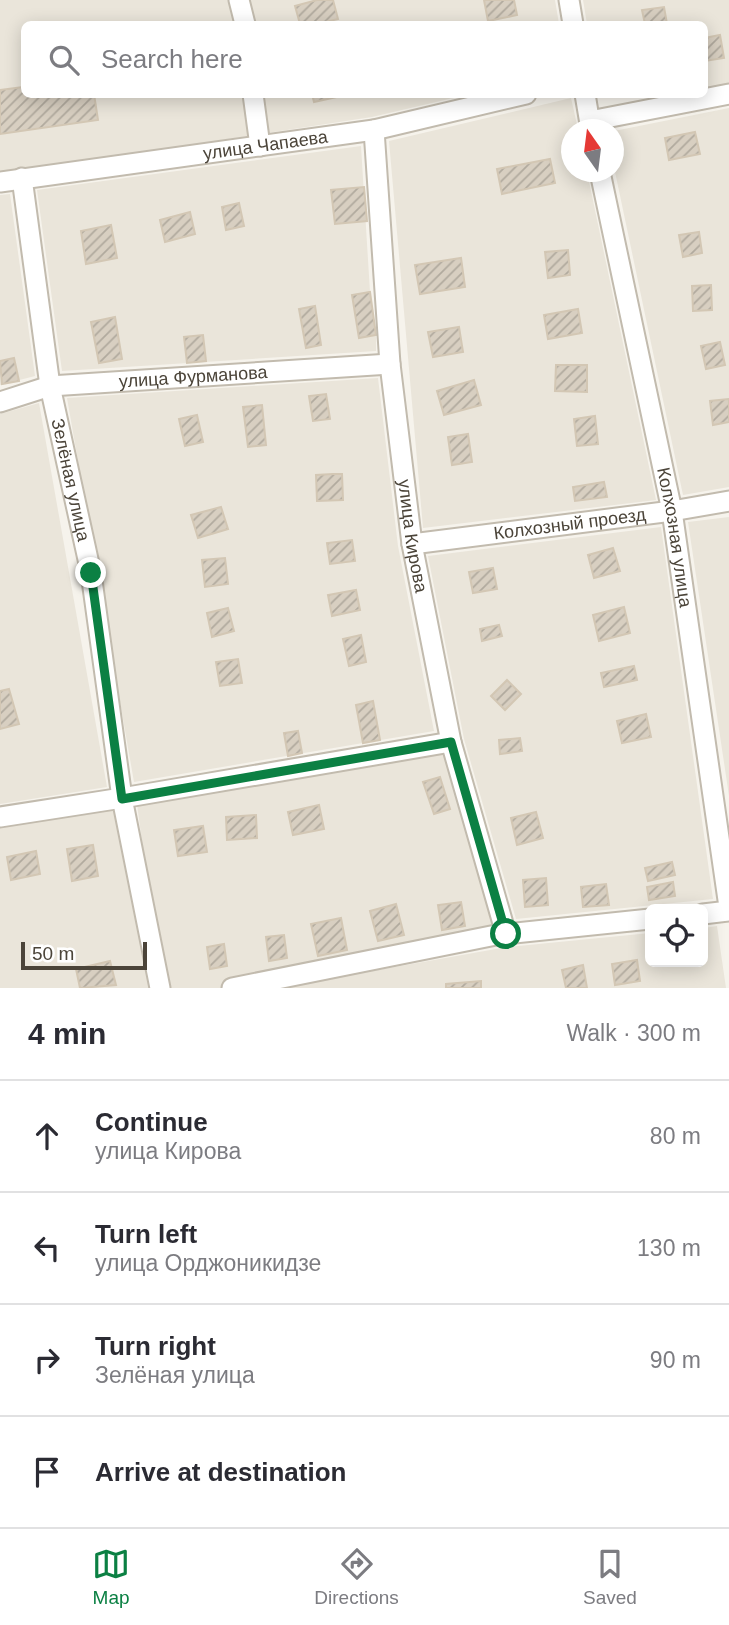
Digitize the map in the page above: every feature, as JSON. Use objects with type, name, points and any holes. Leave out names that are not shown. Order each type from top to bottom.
[{"type":"street","points":[[239,0],[244,21]]},
{"type":"street","points":[[569,0],[572,21]]},
{"type":"street","points":[[618,119],[729,94]]},
{"type":"street","points":[[254,98],[260,146]]},
{"type":"street","name":"улица Чапаева","points":[[0,182],[374,130],[509,98]]},
{"type":"street","points":[[586,98],[590,119]]},
{"type":"street","name":"улица Кирова","points":[[374,130],[390,364],[412,544],[451,742],[506,934]]},
{"type":"street","name":"Зелёная улица","points":[[22,178],[50,386],[91,573],[122,799],[160,988]]},
{"type":"street","name":"Колхозная улица","points":[[602,182],[672,511],[729,909]]},
{"type":"street","name":"улица Фурманова","points":[[0,402],[50,386],[390,364]]},
{"type":"street","name":"Колхозный проезд","points":[[412,544],[672,511],[729,501]]},
{"type":"street","points":[[0,817],[122,799],[451,742]]},
{"type":"street","points":[[708,913],[729,909]]},
{"type":"street","points":[[232,988],[506,934],[645,920]]},
{"type":"shaded area","points":[[0,0],[555,0],[558,21],[21,21],[21,98],[453,98],[372,117],[0,174]]},
{"type":"shaded area","points":[[583,0],[729,0],[729,84],[708,88],[708,21],[586,21]]},
{"type":"shaded area","points":[[571,98],[576,119],[561,119],[561,182],[589,182],[656,500],[423,528],[389,141]]},
{"type":"shaded area","points":[[729,108],[729,487],[683,495],[617,182],[624,182],[624,129]]},
{"type":"shaded area","points":[[361,146],[376,351],[62,371],[37,190]]},
{"type":"shaded area","points":[[10,194],[35,376],[0,385],[0,195]]},
{"type":"shaded area","points":[[378,378],[398,546],[434,731],[134,782],[67,398]]},
{"type":"shaded area","points":[[39,403],[107,787],[0,804],[0,414]]},
{"type":"shaded area","points":[[729,517],[729,796],[688,522]]},
{"type":"shaded area","points":[[661,527],[713,899],[516,919],[464,739],[428,556]]},
{"type":"shaded area","points":[[447,748],[496,935],[232,988],[161,988],[137,804]]},
{"type":"shaded area","points":[[116,805],[154,988],[0,988],[0,823]]},
{"type":"shaded area","points":[[717,926],[726,988],[277,988],[507,947],[645,933],[645,967],[708,967],[708,927]]},
{"type":"building","points":[[317,0],[333,0],[338,19],[299,21],[295,6]]},
{"type":"building","points":[[484,0],[514,0],[517,15],[488,21]]},
{"type":"building","points":[[664,7],[666,21],[644,21],[642,10]]},
{"type":"building","points":[[720,35],[724,58],[708,60],[708,37]]},
{"type":"building","points":[[21,87],[21,98],[95,98],[98,120],[0,134],[0,90]]},
{"type":"building","points":[[313,98],[332,98],[314,102]]},
{"type":"building","points":[[695,132],[700,154],[669,160],[665,138]]},
{"type":"building","points":[[550,159],[555,183],[502,194],[497,169]]},
{"type":"building","points":[[364,187],[367,221],[335,224],[331,190]]},
{"type":"building","points":[[239,203],[244,226],[226,230],[222,207]]},
{"type":"building","points":[[190,212],[195,234],[165,242],[160,220]]},
{"type":"building","points":[[111,225],[117,258],[86,264],[81,231]]},
{"type":"building","points":[[699,232],[702,253],[683,257],[679,235]]},
{"type":"building","points":[[568,250],[570,275],[548,278],[545,252]]},
{"type":"building","points":[[461,258],[465,287],[420,294],[415,265]]},
{"type":"building","points":[[711,285],[712,310],[693,311],[692,286]]},
{"type":"building","points":[[370,292],[376,335],[359,338],[352,295]]},
{"type":"building","points":[[315,306],[321,345],[306,348],[299,309]]},
{"type":"building","points":[[578,309],[582,333],[548,339],[544,315]]},
{"type":"building","points":[[115,317],[122,359],[99,363],[91,322]]},
{"type":"building","points":[[459,327],[463,352],[433,357],[428,332]]},
{"type":"building","points":[[203,335],[206,361],[187,363],[184,337]]},
{"type":"building","points":[[720,342],[725,365],[706,369],[701,346]]},
{"type":"building","points":[[14,358],[19,381],[2,384],[0,361]]},
{"type":"building","points":[[556,365],[587,365],[587,392],[555,391]]},
{"type":"building","points":[[474,380],[481,405],[444,415],[437,391]]},
{"type":"building","points":[[326,394],[330,419],[313,421],[309,396]]},
{"type":"building","points":[[729,399],[729,422],[713,425],[710,401]]},
{"type":"building","points":[[262,405],[266,445],[248,447],[243,407]]},
{"type":"building","points":[[197,415],[203,442],[185,446],[179,419]]},
{"type":"building","points":[[595,416],[598,444],[577,446],[574,419]]},
{"type":"building","points":[[468,434],[472,462],[452,465],[448,437]]},
{"type":"building","points":[[342,474],[343,500],[317,501],[316,475]]},
{"type":"building","points":[[604,482],[607,497],[575,501],[573,487]]},
{"type":"building","points":[[221,507],[228,529],[198,538],[191,515]]},
{"type":"building","points":[[352,540],[355,561],[330,564],[327,543]]},
{"type":"building","points":[[613,548],[620,571],[594,578],[588,555]]},
{"type":"building","points":[[225,558],[228,584],[205,587],[202,560]]},
{"type":"building","points":[[493,568],[497,589],[473,593],[469,572]]},
{"type":"building","points":[[356,590],[360,610],[332,616],[328,595]]},
{"type":"building","points":[[624,607],[630,633],[599,641],[593,615]]},
{"type":"building","points":[[228,608],[234,631],[212,637],[207,613]]},
{"type":"building","points":[[499,625],[502,636],[482,641],[480,629]]},
{"type":"building","points":[[361,635],[366,662],[349,666],[343,639]]},
{"type":"building","points":[[238,659],[242,683],[220,686],[216,662]]},
{"type":"building","points":[[634,666],[637,680],[604,687],[601,673]]},
{"type":"building","points":[[507,680],[521,694],[505,710],[491,696]]},
{"type":"building","points":[[9,689],[19,724],[0,729],[0,691]]},
{"type":"building","points":[[373,701],[380,740],[363,743],[356,705]]},
{"type":"building","points":[[646,714],[651,737],[622,743],[617,721]]},
{"type":"building","points":[[298,731],[302,753],[288,756],[284,733]]},
{"type":"building","points":[[520,738],[522,751],[500,754],[499,740]]},
{"type":"building","points":[[440,777],[450,809],[434,814],[423,782]]},
{"type":"building","points":[[319,805],[324,829],[293,835],[288,812]]},
{"type":"building","points":[[536,812],[543,838],[517,845],[511,818]]},
{"type":"building","points":[[256,815],[257,838],[227,840],[226,817]]},
{"type":"building","points":[[203,826],[207,852],[178,856],[174,830]]},
{"type":"building","points":[[93,845],[98,876],[72,881],[67,849]]},
{"type":"building","points":[[36,851],[40,874],[11,880],[7,857]]},
{"type":"building","points":[[672,862],[675,875],[648,881],[645,868]]},
{"type":"building","points":[[546,878],[548,905],[525,907],[523,880]]},
{"type":"building","points":[[673,882],[675,896],[649,900],[647,887]]},
{"type":"building","points":[[606,884],[609,905],[583,907],[581,887]]},
{"type":"building","points":[[461,902],[465,926],[442,930],[438,905]]},
{"type":"building","points":[[396,904],[404,935],[378,941],[370,911]]},
{"type":"building","points":[[341,918],[347,950],[318,956],[311,924]]},
{"type":"building","points":[[284,935],[287,958],[269,961],[266,937]]},
{"type":"building","points":[[224,944],[227,966],[210,969],[207,947]]},
{"type":"building","points":[[637,960],[640,981],[615,985],[612,964]]},
{"type":"building","points":[[110,961],[116,985],[80,988],[76,969]]},
{"type":"building","points":[[583,965],[587,988],[566,988],[562,970]]},
{"type":"building","points":[[481,981],[481,988],[446,988],[446,984]]},
{"type":"route","points":[[91,573],[122,799],[451,742],[506,934]]}]
